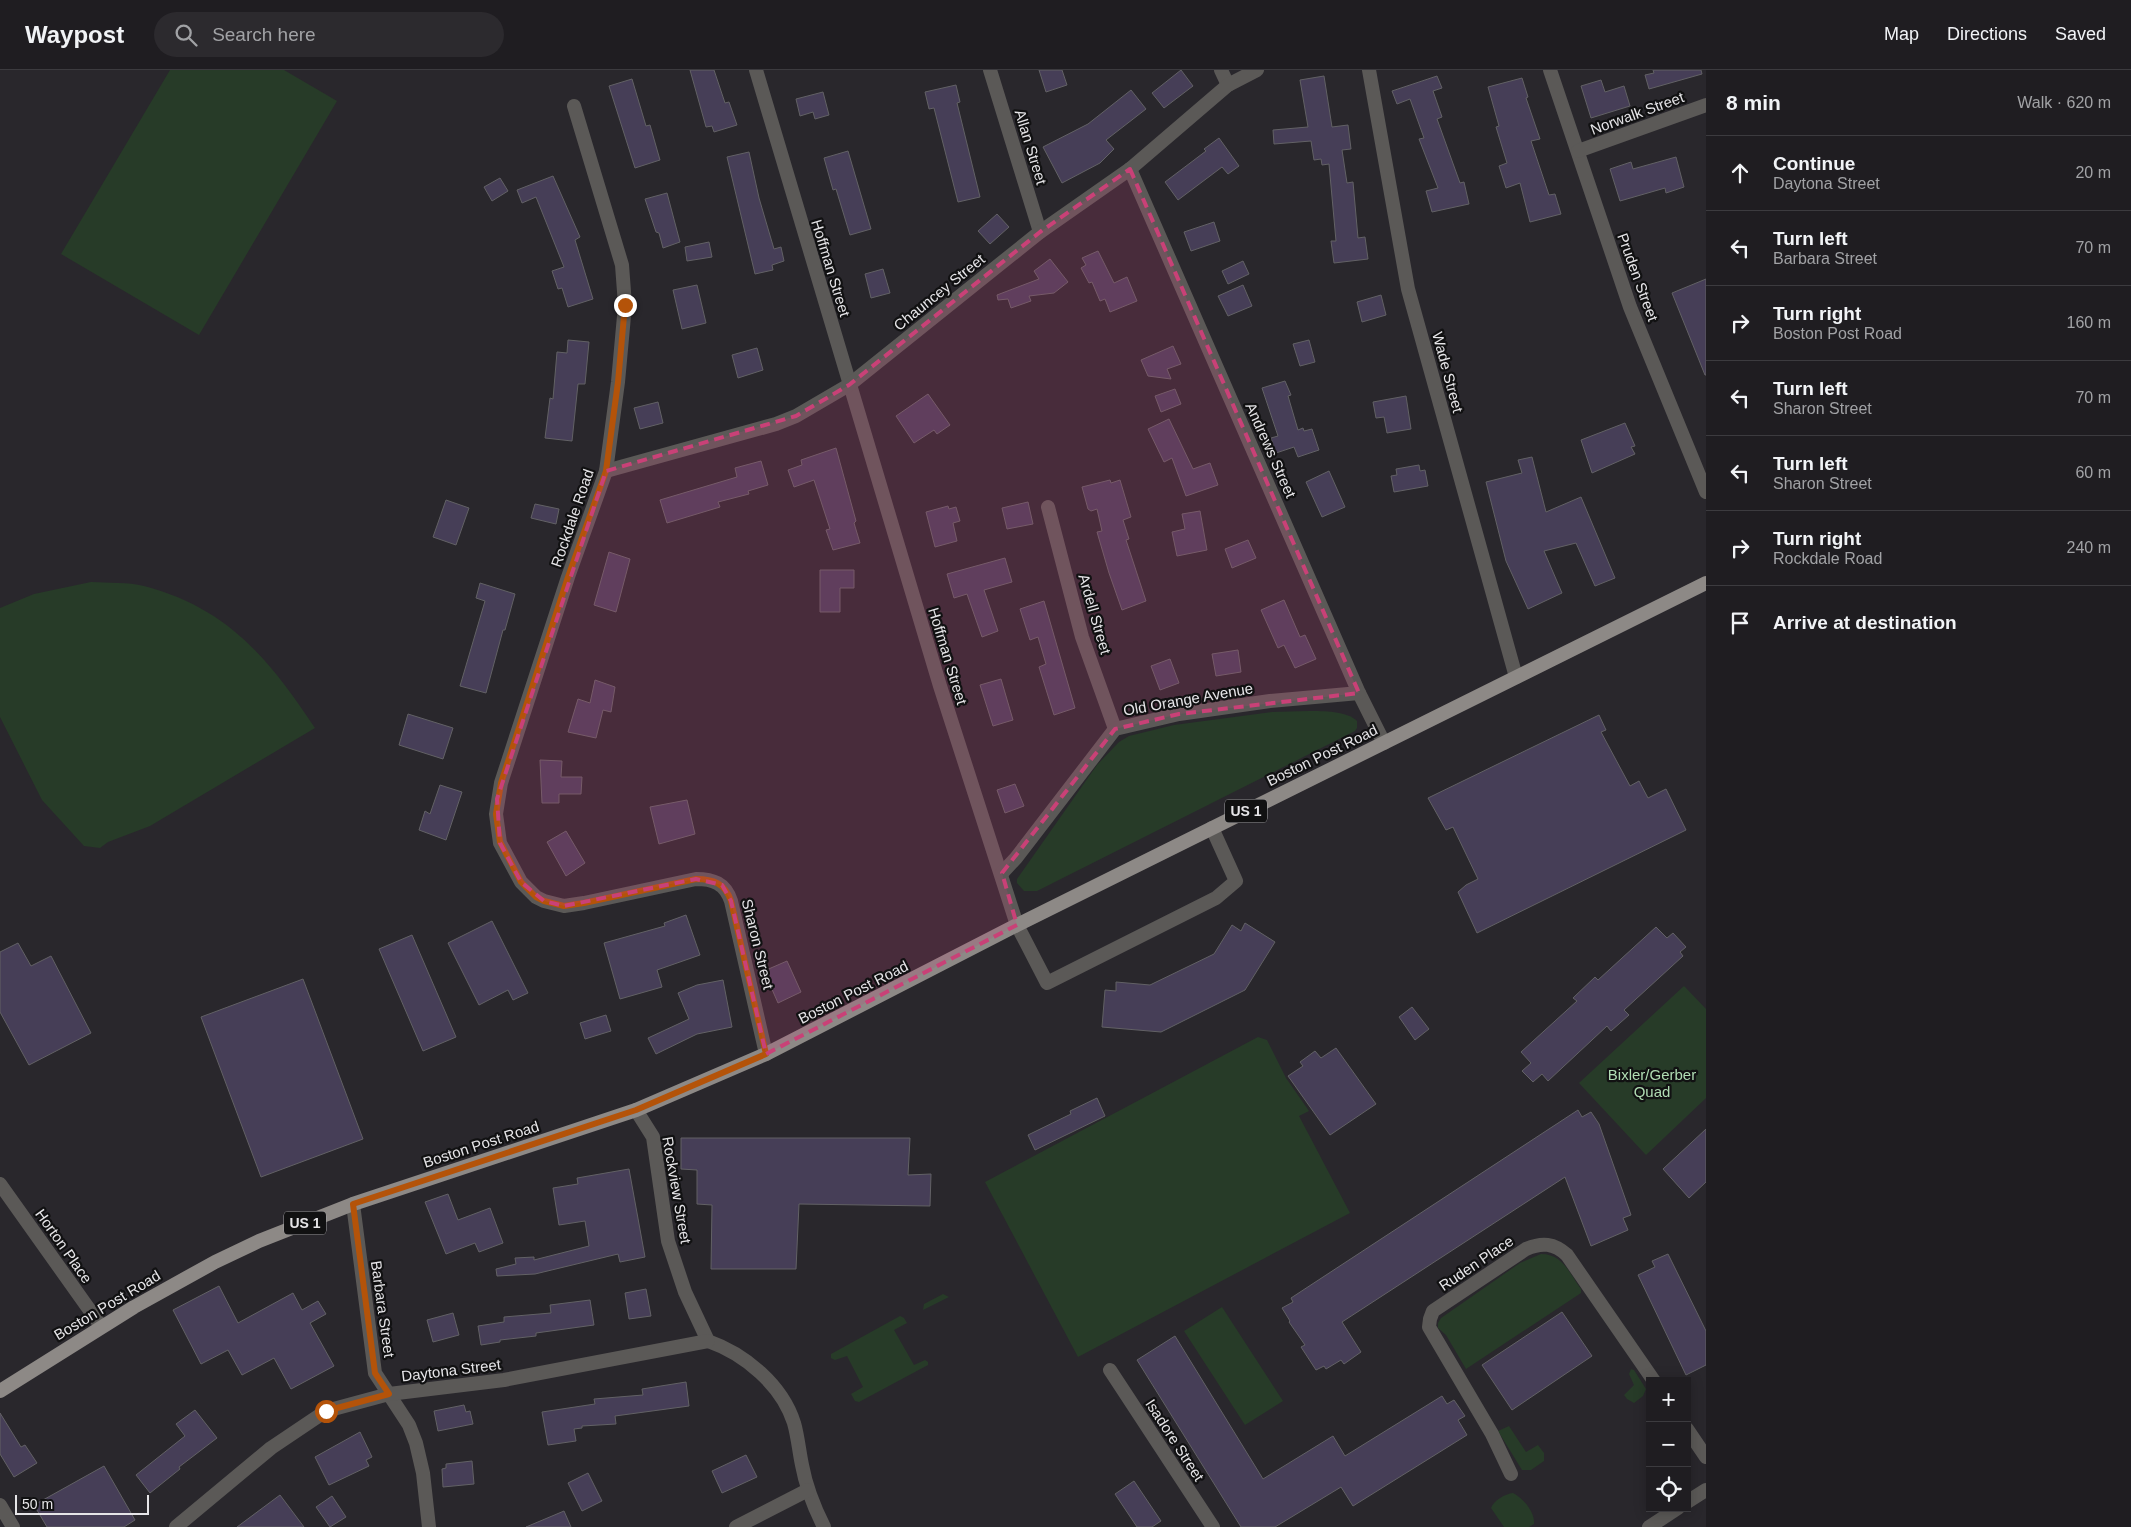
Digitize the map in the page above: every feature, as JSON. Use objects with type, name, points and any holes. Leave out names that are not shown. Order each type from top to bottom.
[{"type":"main road","name":"Boston Post Road","points":[[0,1391],[101,1326],[215,1262],[259,1241],[353,1204],[636,1110],[766,1054],[1017,925],[1706,583]]},
{"type":"street","name":"Hoffman Street","points":[[756,70],[940,686],[1002,873],[1017,925],[1047,983],[1216,898],[1236,881],[1212,828]]},
{"type":"street","name":"Allan Street","points":[[990,70],[1040,232]]},
{"type":"street","points":[[1221,70],[1228,85]]},
{"type":"street","name":"Chauncey Street","points":[[606,471],[776,424],[796,416],[849,385],[1040,232],[1130,169],[1228,85],[1257,70]]},
{"type":"street","name":"Wade Street","points":[[1369,70],[1408,289],[1516,677]]},
{"type":"street","name":"Pruden Street","points":[[1550,70],[1630,307],[1706,492]]},
{"type":"street","name":"Norwalk Street","points":[[1578,151],[1706,105]]},
{"type":"street","name":"Rockdale Road","points":[[564,906],[536,897],[521,882],[500,842],[496,814],[501,783],[568,577],[606,471],[618,382],[625,305],[622,265],[574,106]]},
{"type":"street","name":"Andrews Street","points":[[1130,169],[1359,693],[1384,743]]},
{"type":"street","name":"Ardell Street","points":[[1048,507],[1082,637],[1115,729]]},
{"type":"street","name":"Old Orange Avenue","points":[[1002,873],[1016,858],[1115,729],[1197,711],[1270,701],[1359,693]]},
{"type":"street","name":"Sharon Street","points":[[564,906],[686,880],[702,879],[722,885],[727,890],[731,901],[766,1054]]},
{"type":"street","name":"Rockview Street","points":[[636,1110],[653,1137],[668,1241],[685,1292],[708,1340]]},
{"type":"street","name":"Horton Place","points":[[0,1184],[101,1326]]},
{"type":"street","name":"Barbara Street","points":[[353,1204],[375,1373],[410,1425],[423,1473],[429,1527]]},
{"type":"street","name":"Ruden Place","points":[[1511,1474],[1492,1434],[1429,1327],[1433,1311],[1526,1248],[1537,1244],[1548,1244],[1559,1248],[1567,1255],[1651,1377]]},
{"type":"street","points":[[708,1340],[724,1346],[738,1355],[770,1382],[780,1394],[794,1424],[808,1490],[824,1527]]},
{"type":"street","name":"Daytona Street","points":[[176,1527],[272,1448],[326,1411],[389,1394],[504,1380],[708,1340]]},
{"type":"street","name":"Isadore Street","points":[[1110,1370],[1212,1527]]},
{"type":"street","points":[[1691,1435],[1706,1457]]},
{"type":"street","points":[[736,1527],[808,1490]]},
{"type":"street","points":[[1691,1499],[1706,1490]]},
{"type":"street","points":[[0,1505],[13,1527]]},
{"type":"street","points":[[1649,1527],[1672,1512]]},
{"type":"highlighted area","points":[[1130,169],[1359,693],[1179,714],[1115,729],[1002,873],[1017,925],[766,1054],[731,901],[722,885],[696,879],[564,906],[544,901],[521,882],[500,843],[497,799],[606,471],[796,416],[849,385],[1040,232]]},
{"type":"green space","points":[[170,70],[284,70],[337,101],[199,335],[61,254]]},
{"type":"green space","points":[[91,582],[125,583],[144,586],[174,596],[200,608],[223,622],[244,639],[263,659],[281,680],[315,728],[150,826],[108,842],[100,848],[84,846],[42,800],[0,717],[0,608],[34,594]]},
{"type":"green space","points":[[1321,711],[1347,715],[1357,721],[1357,728],[1355,731],[1037,891],[1024,891],[1017,883],[1017,879],[1097,765],[1119,742],[1129,736],[1174,725],[1272,712]]},
{"type":"green space","name":"Bixler/Gerber Quad","points":[[1684,986],[1706,1009],[1706,1098],[1646,1155],[1579,1083]]},
{"type":"green space","points":[[1258,1037],[1267,1040],[1286,1078],[1309,1111],[1299,1116],[1350,1213],[1078,1357],[985,1182]]},
{"type":"green space","points":[[1541,1254],[1555,1257],[1560,1261],[1581,1289],[1581,1293],[1466,1369],[1446,1335],[1438,1328],[1441,1318],[1520,1263]]},
{"type":"green space","points":[[943,1294],[949,1297],[923,1310],[924,1304]]},
{"type":"green space","points":[[1222,1307],[1283,1401],[1245,1425],[1184,1331]]},
{"type":"green space","points":[[900,1316],[907,1323],[894,1330],[914,1365],[925,1360],[928,1362],[928,1365],[859,1402],[855,1401],[851,1394],[863,1387],[847,1356],[835,1360],[831,1358],[831,1354]]},
{"type":"green space","points":[[1631,1369],[1634,1370],[1646,1389],[1643,1396],[1634,1403],[1624,1395],[1634,1385],[1629,1374]]},
{"type":"green space","points":[[1509,1426],[1526,1452],[1538,1445],[1544,1453],[1544,1461],[1531,1470],[1522,1470],[1498,1431]]},
{"type":"green space","points":[[1513,1493],[1521,1498],[1533,1515],[1534,1524],[1529,1527],[1504,1527],[1491,1508],[1500,1498]]},
{"type":"building","points":[[690,70],[714,70],[725,103],[729,102],[737,125],[714,132],[712,126],[706,127]]},
{"type":"building","points":[[1039,70],[1062,70],[1067,85],[1046,92]]},
{"type":"building","points":[[1181,70],[1193,86],[1164,108],[1152,93]]},
{"type":"building","points":[[1653,70],[1701,70],[1702,74],[1649,89],[1645,75],[1654,73]]},
{"type":"building","points":[[1324,76],[1332,127],[1348,125],[1351,149],[1342,150],[1347,183],[1353,182],[1358,238],[1365,237],[1368,259],[1334,263],[1331,241],[1336,241],[1329,164],[1322,165],[1321,159],[1314,160],[1311,141],[1274,144],[1273,130],[1308,127],[1300,80]]},
{"type":"building","points":[[1437,76],[1442,88],[1433,91],[1442,117],[1437,119],[1460,183],[1464,182],[1469,204],[1432,212],[1426,191],[1438,188],[1419,139],[1424,138],[1410,99],[1397,104],[1392,91]]},
{"type":"building","points":[[1522,78],[1528,97],[1526,98],[1540,139],[1531,141],[1549,195],[1555,194],[1561,214],[1530,222],[1520,183],[1506,188],[1499,166],[1507,163],[1496,127],[1499,126],[1488,87]]},
{"type":"building","points":[[632,79],[646,126],[650,125],[660,160],[635,168],[609,86]]},
{"type":"building","points":[[1601,80],[1605,92],[1624,86],[1630,106],[1591,118],[1581,86]]},
{"type":"building","points":[[956,85],[960,102],[957,103],[980,197],[958,202],[934,108],[929,109],[925,92]]},
{"type":"building","points":[[1131,90],[1146,109],[1106,140],[1114,149],[1100,163],[1062,183],[1043,147],[1088,124]]},
{"type":"building","points":[[823,92],[829,115],[815,119],[813,112],[800,116],[796,99]]},
{"type":"building","points":[[1219,138],[1239,166],[1228,174],[1222,167],[1178,200],[1165,182],[1206,151],[1204,149]]},
{"type":"building","points":[[848,151],[871,229],[850,235],[836,189],[833,190],[824,158]]},
{"type":"building","points":[[749,152],[759,198],[774,249],[781,247],[784,261],[772,265],[773,270],[755,274],[727,157]]},
{"type":"building","points":[[1676,157],[1684,187],[1666,193],[1665,188],[1620,201],[1610,169],[1631,162],[1633,169]]},
{"type":"building","points":[[553,176],[580,237],[575,240],[593,299],[568,307],[562,288],[558,289],[552,271],[564,267],[536,197],[522,203],[517,190]]},
{"type":"building","points":[[500,178],[508,191],[492,201],[484,187]]},
{"type":"building","points":[[667,193],[680,242],[663,248],[645,199]]},
{"type":"building","points":[[997,214],[1009,227],[990,244],[978,231]]},
{"type":"building","points":[[1214,222],[1220,241],[1191,251],[1184,232]]},
{"type":"building","points":[[709,242],[712,257],[687,261],[685,247]]},
{"type":"building","points":[[1098,251],[1114,283],[1127,277],[1137,301],[1110,312],[1105,299],[1100,301],[1092,282],[1089,283],[1081,268],[1086,265],[1082,258]]},
{"type":"building","points":[[1050,259],[1068,282],[1054,293],[1029,296],[1031,301],[1011,308],[1008,299],[998,300],[997,295],[1039,279],[1034,271]]},
{"type":"building","points":[[1243,261],[1249,274],[1228,284],[1222,271]]},
{"type":"building","points":[[883,269],[890,293],[871,298],[865,274]]},
{"type":"building","points":[[1706,279],[1706,375],[1705,375],[1672,293]]},
{"type":"building","points":[[697,285],[706,323],[682,329],[673,290]]},
{"type":"building","points":[[1243,285],[1252,306],[1228,316],[1218,296]]},
{"type":"building","points":[[1381,295],[1386,315],[1362,322],[1357,302]]},
{"type":"building","points":[[568,340],[589,342],[585,384],[578,384],[572,441],[545,438],[550,398],[553,399],[557,352],[567,353]]},
{"type":"building","points":[[1309,340],[1315,362],[1300,366],[1293,344]]},
{"type":"building","points":[[1173,346],[1181,364],[1167,369],[1171,379],[1148,376],[1141,360]]},
{"type":"building","points":[[757,348],[763,370],[738,378],[732,355]]},
{"type":"building","points":[[1285,381],[1291,395],[1288,396],[1298,430],[1303,428],[1304,431],[1312,429],[1319,450],[1298,457],[1294,447],[1276,453],[1271,438],[1278,436],[1262,388]]},
{"type":"building","points":[[1175,389],[1181,404],[1161,412],[1155,396]]},
{"type":"building","points":[[928,394],[950,425],[937,434],[934,430],[914,443],[896,416]]},
{"type":"building","points":[[1406,396],[1411,429],[1387,433],[1384,417],[1376,418],[1373,402]]},
{"type":"building","points":[[658,402],[663,423],[640,429],[634,408]]},
{"type":"building","points":[[1169,419],[1193,469],[1210,463],[1218,485],[1186,496],[1172,458],[1164,462],[1148,429]]},
{"type":"building","points":[[1625,423],[1635,446],[1631,447],[1635,454],[1592,473],[1581,440]]},
{"type":"building","points":[[836,448],[856,521],[854,523],[860,543],[833,550],[826,530],[830,529],[814,480],[794,487],[788,470],[802,465],[801,460]]},
{"type":"building","points":[[1532,457],[1546,512],[1581,497],[1615,578],[1595,586],[1576,543],[1544,551],[1562,593],[1528,609],[1506,561],[1486,482],[1522,473],[1518,460]]},
{"type":"building","points":[[761,461],[768,485],[748,491],[749,494],[718,502],[720,507],[667,523],[660,500],[737,477],[735,468]]},
{"type":"building","points":[[1419,465],[1420,471],[1425,470],[1428,486],[1394,492],[1391,476],[1397,475],[1396,469]]},
{"type":"building","points":[[1329,471],[1345,507],[1322,517],[1306,482]]},
{"type":"building","points":[[1110,480],[1111,483],[1120,480],[1131,517],[1123,520],[1129,539],[1126,540],[1146,601],[1122,610],[1097,532],[1102,531],[1097,509],[1091,511],[1088,509],[1082,487]]},
{"type":"building","points":[[446,500],[469,508],[456,545],[433,537]]},
{"type":"building","points":[[1028,502],[1033,524],[1007,529],[1002,508]]},
{"type":"building","points":[[535,504],[559,509],[556,524],[531,518]]},
{"type":"building","points":[[948,506],[949,509],[956,507],[960,521],[953,523],[957,541],[935,547],[926,512]]},
{"type":"building","points":[[1200,511],[1207,550],[1177,556],[1172,532],[1185,529],[1182,514]]},
{"type":"building","points":[[1248,540],[1256,558],[1232,568],[1225,549]]},
{"type":"building","points":[[609,552],[630,559],[616,612],[594,605]]},
{"type":"building","points":[[1005,558],[1012,582],[984,590],[998,631],[982,637],[967,594],[954,598],[947,574]]},
{"type":"building","points":[[820,570],[854,570],[854,588],[840,588],[840,612],[820,612]]},
{"type":"building","points":[[480,583],[515,594],[486,693],[460,686],[485,601],[476,598]]},
{"type":"building","points":[[1284,600],[1300,637],[1305,635],[1316,659],[1295,668],[1284,645],[1278,648],[1261,610]]},
{"type":"building","points":[[1044,601],[1075,708],[1054,715],[1039,667],[1046,664],[1038,637],[1030,640],[1020,609]]},
{"type":"building","points":[[1238,650],[1241,672],[1216,676],[1212,654]]},
{"type":"building","points":[[1170,659],[1179,683],[1160,690],[1151,666]]},
{"type":"building","points":[[1001,679],[1013,720],[993,726],[980,685]]},
{"type":"building","points":[[595,680],[615,687],[611,712],[603,710],[596,738],[568,732],[578,699],[590,703]]},
{"type":"building","points":[[408,714],[453,728],[443,759],[399,745]]},
{"type":"building","points":[[1599,715],[1606,730],[1601,732],[1630,786],[1639,781],[1648,798],[1666,789],[1686,830],[1477,933],[1458,892],[1466,885],[1478,879],[1453,827],[1446,830],[1428,798]]},
{"type":"building","points":[[540,760],[562,761],[561,777],[582,777],[581,794],[559,794],[559,803],[542,803]]},
{"type":"building","points":[[1015,784],[1024,806],[1005,813],[997,790]]},
{"type":"building","points":[[440,785],[462,792],[446,840],[419,830],[425,811],[430,814]]},
{"type":"building","points":[[687,800],[695,834],[659,844],[650,807]]},
{"type":"building","points":[[566,831],[585,863],[566,876],[547,842]]},
{"type":"building","points":[[686,915],[700,955],[657,970],[662,987],[620,999],[604,943],[665,926],[664,923]]},
{"type":"building","points":[[492,921],[528,993],[513,1000],[508,990],[479,1005],[448,943]]},
{"type":"building","points":[[1245,923],[1275,942],[1245,990],[1161,1032],[1102,1027],[1105,990],[1116,991],[1116,982],[1150,985],[1214,954],[1232,925],[1241,931]]},
{"type":"building","points":[[1656,927],[1667,938],[1673,933],[1686,947],[1680,952],[1683,956],[1624,1010],[1629,1015],[1611,1031],[1607,1026],[1548,1081],[1542,1074],[1533,1082],[1522,1071],[1531,1063],[1521,1052],[1577,1001],[1573,998],[1595,977],[1598,980]]},
{"type":"building","points":[[412,935],[456,1037],[423,1051],[379,949]]},
{"type":"building","points":[[18,943],[31,966],[51,956],[91,1033],[29,1065],[0,1012],[0,952]]},
{"type":"building","points":[[787,961],[801,992],[778,1003],[764,971]]},
{"type":"building","points":[[303,979],[363,1139],[261,1177],[201,1017]]},
{"type":"building","points":[[723,980],[732,1027],[697,1034],[656,1054],[648,1038],[689,1019],[678,993],[697,985]]},
{"type":"building","points":[[1412,1007],[1429,1029],[1415,1040],[1399,1017]]},
{"type":"building","points":[[606,1015],[611,1031],[585,1039],[580,1023]]},
{"type":"building","points":[[1336,1048],[1376,1104],[1330,1135],[1288,1076],[1303,1066],[1300,1062],[1315,1051],[1321,1058]]},
{"type":"building","points":[[1097,1098],[1105,1116],[1035,1150],[1028,1135],[1071,1114],[1070,1111]]},
{"type":"building","points":[[1578,1110],[1582,1117],[1591,1112],[1599,1124],[1631,1215],[1623,1218],[1628,1230],[1591,1246],[1565,1177],[1342,1322],[1361,1352],[1344,1364],[1341,1360],[1326,1369],[1324,1366],[1316,1370],[1301,1347],[1305,1345],[1282,1308],[1293,1302],[1291,1298]]},
{"type":"building","points":[[1706,1129],[1706,1182],[1689,1198],[1663,1169]]},
{"type":"building","points":[[681,1138],[910,1138],[908,1175],[931,1174],[930,1206],[799,1204],[796,1269],[711,1269],[712,1205],[697,1204],[697,1170],[681,1169]]},
{"type":"building","points":[[629,1169],[645,1257],[620,1262],[618,1254],[535,1274],[497,1276],[496,1269],[516,1264],[515,1258],[534,1257],[534,1260],[589,1246],[585,1221],[559,1225],[553,1188],[578,1184],[577,1178]]},
{"type":"building","points":[[448,1194],[458,1220],[490,1208],[503,1243],[479,1252],[475,1243],[446,1254],[425,1202]]},
{"type":"building","points":[[1668,1254],[1706,1331],[1706,1365],[1686,1375],[1638,1275],[1655,1267],[1652,1261]]},
{"type":"building","points":[[219,1286],[238,1323],[293,1293],[302,1310],[318,1301],[326,1314],[310,1323],[334,1366],[291,1389],[274,1358],[242,1375],[228,1350],[201,1364],[173,1310]]},
{"type":"building","points":[[646,1289],[651,1316],[629,1319],[625,1293]]},
{"type":"building","points":[[590,1300],[594,1325],[536,1333],[536,1336],[500,1340],[500,1342],[481,1345],[478,1326],[504,1322],[504,1317],[551,1313],[550,1305]]},
{"type":"building","points":[[1562,1312],[1592,1356],[1512,1410],[1482,1365]]},
{"type":"building","points":[[453,1313],[459,1335],[433,1342],[427,1320]]},
{"type":"building","points":[[1175,1336],[1263,1479],[1333,1436],[1345,1456],[1442,1396],[1447,1404],[1454,1400],[1465,1416],[1458,1420],[1467,1435],[1353,1506],[1341,1487],[1275,1527],[1241,1527],[1137,1360]]},
{"type":"building","points":[[686,1382],[689,1406],[615,1416],[616,1424],[582,1426],[582,1428],[574,1429],[576,1441],[548,1445],[542,1412],[595,1404],[594,1399],[643,1395],[642,1389]]},
{"type":"building","points":[[464,1405],[466,1412],[470,1411],[473,1424],[438,1431],[434,1411]]},
{"type":"building","points":[[195,1410],[217,1438],[179,1467],[180,1469],[150,1493],[136,1475],[185,1436],[176,1424]]},
{"type":"building","points":[[0,1413],[21,1447],[25,1445],[37,1463],[14,1477],[0,1454]]},
{"type":"building","points":[[360,1432],[372,1457],[366,1460],[369,1466],[329,1485],[315,1457]]},
{"type":"building","points":[[746,1455],[757,1477],[722,1493],[712,1471]]},
{"type":"building","points":[[472,1461],[474,1484],[443,1487],[442,1469],[446,1468],[446,1464]]},
{"type":"building","points":[[104,1466],[135,1520],[124,1527],[47,1527],[34,1505]]},
{"type":"building","points":[[588,1473],[602,1501],[582,1511],[568,1483]]},
{"type":"building","points":[[1134,1481],[1161,1521],[1152,1527],[1137,1527],[1115,1494]]},
{"type":"building","points":[[280,1495],[304,1527],[237,1527]]},
{"type":"building","points":[[332,1496],[346,1517],[330,1527],[316,1507]]},
{"type":"building","points":[[564,1511],[571,1527],[526,1527]]},
{"type":"route","points":[[326,1411],[389,1394],[375,1373],[353,1204],[636,1110],[766,1054],[758,1012],[731,901],[727,890],[722,885],[710,880],[686,880],[584,903],[564,906],[556,905],[536,897],[521,882],[500,842],[497,828],[496,814],[501,783],[568,577],[606,471],[618,382],[625,305]]}]
